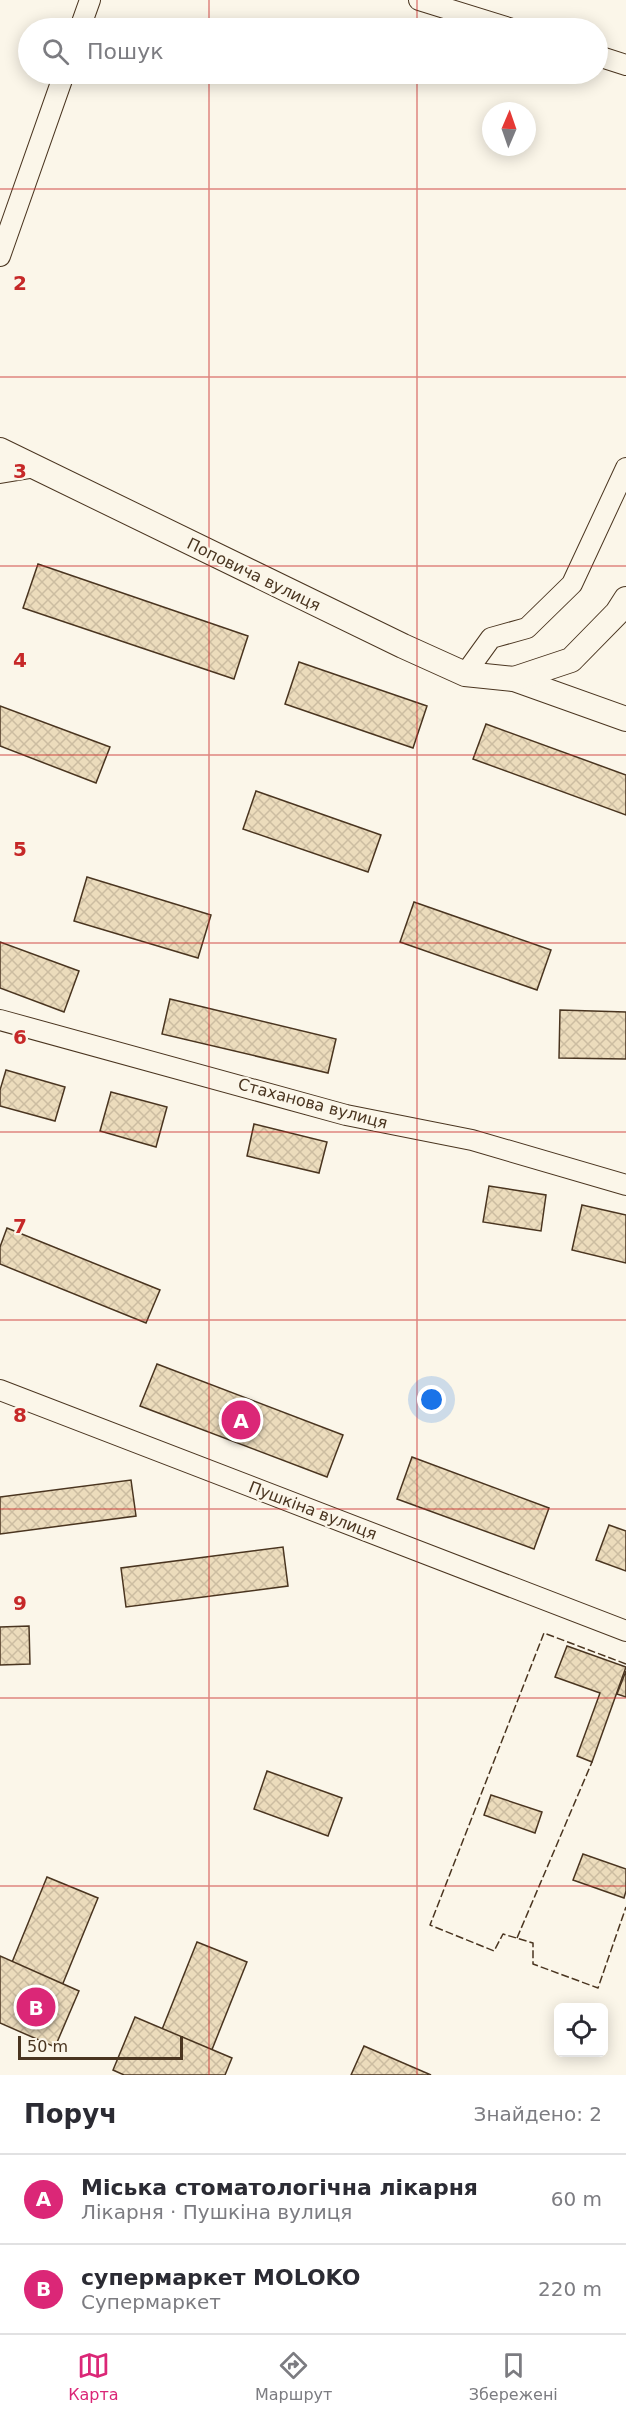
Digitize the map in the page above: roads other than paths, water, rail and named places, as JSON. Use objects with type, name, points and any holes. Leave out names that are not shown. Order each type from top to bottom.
[{"type":"street","points":[[84,18],[90,0]]},
{"type":"street","points":[[419,0],[477,18]]},
{"type":"street","points":[[608,59],[626,65]]},
{"type":"street","points":[[0,256],[60,84]]},
{"type":"street","name":"Поповича вулиця","points":[[0,450],[465,674],[514,679]]},
{"type":"street","points":[[0,473],[36,467]]},
{"type":"street","points":[[465,674],[491,638],[527,628],[572,584],[626,468]]},
{"type":"street","points":[[514,679],[571,660],[617,613],[626,599]]},
{"type":"street","points":[[514,679],[626,719]]},
{"type":"street","name":"Стаханова вулиця","points":[[0,1020],[346,1115],[472,1140],[626,1185]]},
{"type":"street","name":"Пушкіна вулиця","points":[[0,1390],[626,1631]]},
{"type":"place","name":"Міська стоматологічна лікарня","points":[[241,1420]]},
{"type":"place","name":"супермаркет MOLOKO","points":[[36,2007]]}]
